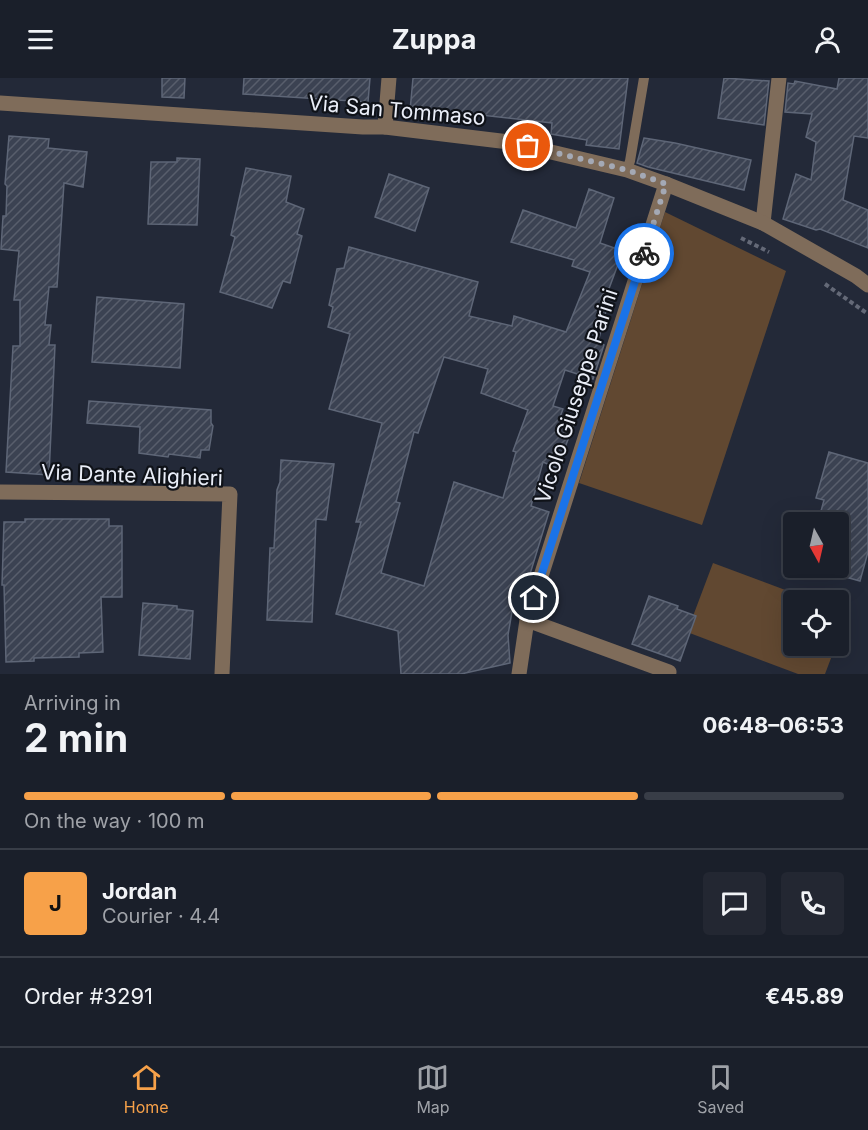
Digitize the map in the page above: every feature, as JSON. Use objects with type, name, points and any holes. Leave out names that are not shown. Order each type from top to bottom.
[{"type":"street","points":[[385,127],[389,78]]},
{"type":"street","points":[[763,223],[779,78]]},
{"type":"street","name":"Via San Tommaso","points":[[0,103],[385,127],[508,142],[627,170],[666,184],[763,223],[868,285]]},
{"type":"street","name":"Vicolo Giuseppe Parini","points":[[519,674],[527,620],[666,184]]},
{"type":"street","name":"Via Dante Alighieri","points":[[0,492],[230,494],[222,674]]},
{"type":"street","points":[[527,620],[669,672]]},
{"type":"lane","points":[[627,170],[644,78]]},
{"type":"path","points":[[736,235],[777,256]]},
{"type":"path","points":[[824,284],[868,314]]},
{"type":"shaded area","points":[[665,212],[786,271],[702,525],[579,483]]},
{"type":"shaded area","points":[[713,563],[785,590],[783,590],[783,656],[832,656],[825,674],[798,674],[687,632]]},
{"type":"building","points":[[162,78],[185,78],[184,98],[162,97]]},
{"type":"building","points":[[244,78],[370,78],[368,102],[243,94]]},
{"type":"building","points":[[413,78],[628,78],[619,149],[586,145],[587,140],[551,134],[552,123],[472,114],[472,116],[410,111]]},
{"type":"building","points":[[724,78],[769,81],[764,125],[718,118]]},
{"type":"building","points":[[839,78],[868,78],[868,138],[854,136],[843,200],[868,210],[868,248],[820,229],[816,230],[783,219],[796,174],[811,180],[816,142],[806,137],[812,114],[785,112],[788,83],[794,84],[795,81],[837,89]]},
{"type":"building","points":[[9,136],[49,139],[48,148],[87,152],[83,187],[64,183],[57,287],[49,287],[45,325],[51,325],[49,345],[55,345],[49,475],[6,472],[13,346],[20,346],[20,300],[14,300],[19,251],[1,249],[3,216],[6,216],[7,186],[5,184]]},
{"type":"building","points":[[644,138],[751,160],[744,190],[637,163]]},
{"type":"building","points":[[177,158],[200,159],[197,225],[148,224],[151,162],[177,162]]},
{"type":"building","points":[[246,168],[291,176],[286,202],[304,209],[297,234],[302,236],[290,283],[283,281],[272,308],[220,292],[235,237],[231,235]]},
{"type":"building","points":[[389,174],[429,188],[415,231],[375,217]]},
{"type":"building","points":[[589,189],[614,198],[600,243],[623,251],[601,310],[606,311],[598,342],[604,345],[593,379],[565,370],[553,406],[563,409],[560,417],[574,424],[557,468],[543,462],[531,506],[549,512],[527,584],[517,582],[508,635],[510,663],[461,674],[401,674],[398,631],[336,614],[361,522],[356,522],[382,423],[329,409],[350,334],[328,327],[333,307],[329,305],[337,269],[344,268],[349,247],[478,282],[469,316],[512,326],[514,316],[566,332],[590,272],[572,266],[574,260],[511,242],[523,210],[576,228]],"holes":[[[444,357],[488,369],[481,393],[528,410],[513,451],[516,452],[503,498],[454,482],[424,586],[381,573],[400,503],[396,502],[414,432],[418,433]]]},
{"type":"building","points":[[97,297],[184,304],[180,368],[92,362]]},
{"type":"building","points":[[89,401],[211,410],[213,426],[209,450],[201,450],[200,458],[139,453],[140,427],[87,423]]},
{"type":"building","points":[[829,452],[868,463],[868,552],[860,581],[849,578],[849,512],[821,512],[824,500],[816,498]]},
{"type":"building","points":[[281,460],[334,464],[326,520],[316,519],[312,622],[267,620],[270,548],[274,548]]},
{"type":"building","points":[[25,519],[109,519],[109,526],[122,526],[122,597],[101,597],[103,652],[79,653],[79,657],[34,658],[34,661],[6,662],[4,585],[2,585],[4,522],[25,522]]},
{"type":"building","points":[[649,596],[678,606],[677,609],[696,616],[680,661],[632,644]]},
{"type":"building","points":[[143,603],[177,606],[177,609],[193,611],[190,659],[139,655]]},
{"type":"way so far","points":[[528,146],[627,170],[666,184],[644,253]]},
{"type":"route","points":[[534,598],[644,253]]}]
